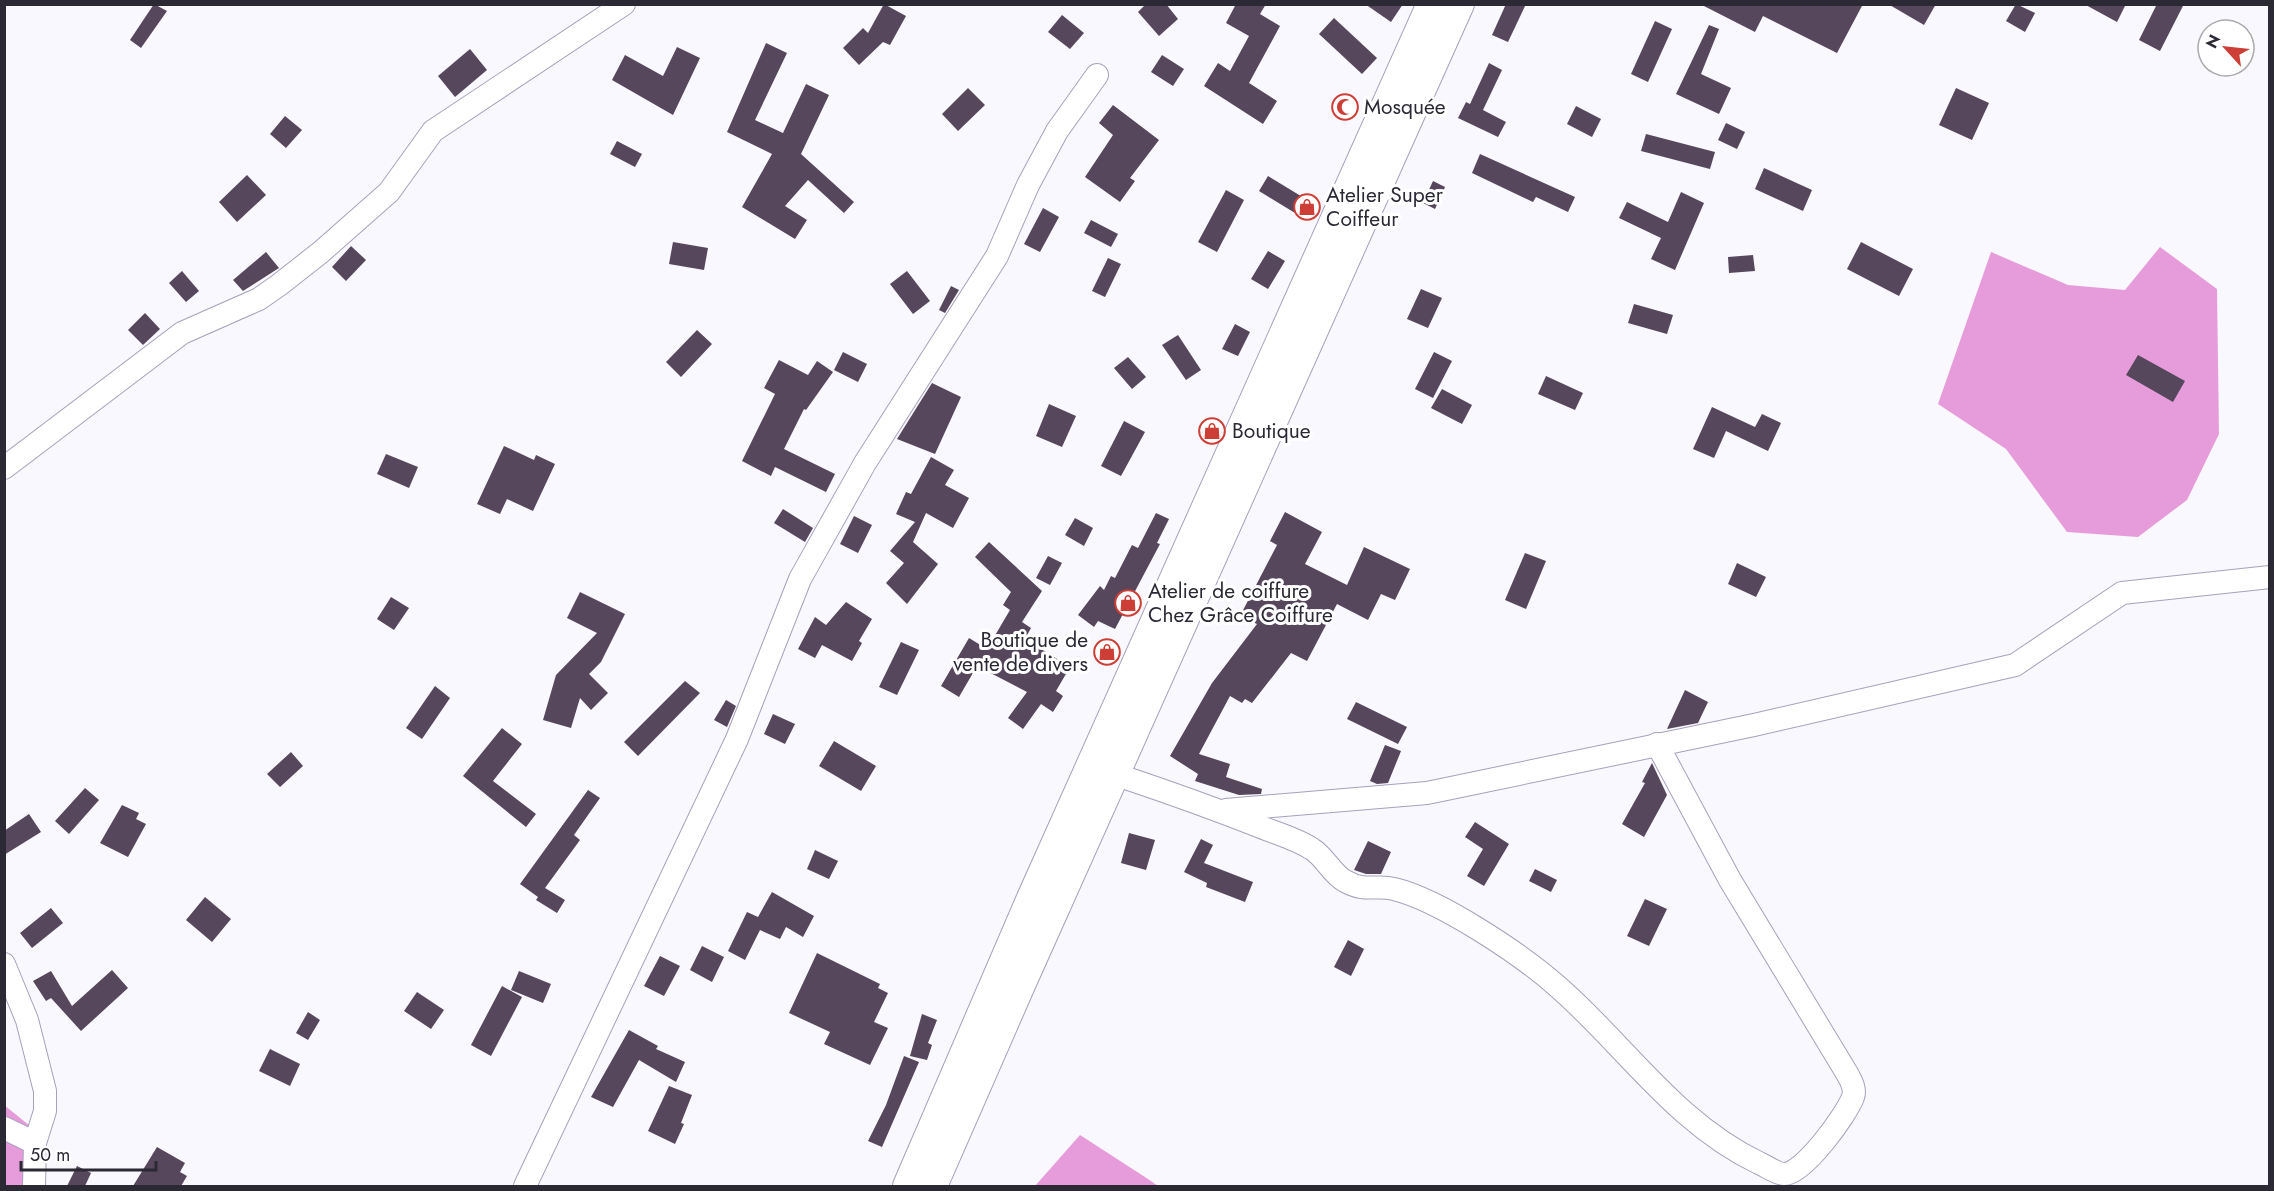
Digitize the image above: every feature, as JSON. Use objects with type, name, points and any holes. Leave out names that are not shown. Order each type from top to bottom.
[{"type":"main road","points":[[907,1186],[1031,898],[1431,4]]},
{"type":"main road","points":[[933,1186],[1460,4]]},
{"type":"street","points":[[4,468],[182,333],[259,299],[279,285],[321,252],[389,192],[433,131],[624,4]]},
{"type":"street","points":[[525,1186],[737,739],[759,678],[800,579],[865,463],[997,256],[1028,185],[1057,131],[1097,75]]},
{"type":"street","points":[[1222,810],[1427,793],[1766,723],[2015,665],[2122,593],[2270,577]]},
{"type":"street","points":[[1117,775],[1222,810],[1314,849],[1343,880],[1364,890],[1393,888],[1429,902],[1527,960],[1560,988],[1681,1112],[1737,1153],[1783,1175],[1796,1172],[1812,1156],[1842,1116],[1854,1095],[1854,1089],[1848,1075],[1730,880],[1657,744]]},
{"type":"street","points":[[4,963],[27,1020],[45,1091],[45,1111],[35,1143],[34,1186]]},
{"type":"street","points":[[4,1128],[35,1143]]},
{"type":"shaded area","points":[[2160,247],[2217,289],[2219,434],[2187,500],[2138,537],[2067,532],[2006,449],[1938,404],[1991,252],[2068,285],[2125,290]]},
{"type":"shaded area","points":[[4,1105],[45,1138],[34,1186],[5,1186]]},
{"type":"shaded area","points":[[1080,1135],[1148,1179],[1158,1186],[1035,1186]]},
{"type":"building","points":[[154,4],[167,11],[141,48],[130,40]]},
{"type":"building","points":[[884,4],[906,16],[890,45],[883,42],[859,65],[843,48],[863,28],[868,33]]},
{"type":"building","points":[[1146,4],[1166,4],[1178,19],[1159,36],[1138,12]]},
{"type":"building","points":[[1236,4],[1266,4],[1260,14],[1280,26],[1249,83],[1277,101],[1263,124],[1204,86],[1218,63],[1230,71],[1249,36],[1226,23]]},
{"type":"building","points":[[1365,4],[1403,4],[1391,22]]},
{"type":"building","points":[[1506,4],[1526,4],[1508,42],[1492,35]]},
{"type":"building","points":[[1700,4],[1863,4],[1837,53],[1763,16],[1755,32]]},
{"type":"building","points":[[1888,4],[1936,4],[1924,25]]},
{"type":"building","points":[[2016,4],[2035,13],[2025,32],[2006,21]]},
{"type":"building","points":[[2084,4],[2126,4],[2117,22]]},
{"type":"building","points":[[2157,4],[2184,4],[2160,51],[2139,40]]},
{"type":"building","points":[[1062,15],[1084,33],[1070,49],[1048,32]]},
{"type":"building","points":[[1334,18],[1377,58],[1362,74],[1319,34]]},
{"type":"building","points":[[1655,21],[1672,29],[1648,82],[1631,74]]},
{"type":"building","points":[[1709,25],[1719,29],[1701,74],[1731,88],[1719,114],[1676,94]]},
{"type":"building","points":[[766,43],[787,53],[755,120],[783,133],[806,84],[829,95],[801,154],[854,202],[844,213],[808,180],[785,206],[807,220],[795,239],[742,207],[772,154],[727,132]]},
{"type":"building","points":[[677,47],[700,58],[673,115],[612,80],[625,55],[663,76]]},
{"type":"building","points":[[470,49],[487,70],[455,97],[438,76]]},
{"type":"building","points":[[1162,55],[1184,69],[1173,86],[1151,72]]},
{"type":"building","points":[[1489,63],[1502,70],[1483,110],[1506,122],[1498,137],[1458,118],[1466,102],[1470,104]]},
{"type":"building","points":[[968,88],[985,105],[958,131],[942,114]]},
{"type":"building","points":[[1956,88],[1989,103],[1972,140],[1939,125]]},
{"type":"building","points":[[1113,105],[1159,140],[1130,178],[1135,181],[1120,202],[1085,177],[1113,135],[1099,123]]},
{"type":"building","points":[[1576,106],[1601,119],[1592,137],[1567,124]]},
{"type":"building","points":[[285,116],[302,130],[286,148],[270,134]]},
{"type":"building","points":[[1726,123],[1745,132],[1737,149],[1718,140]]},
{"type":"building","points":[[1646,134],[1715,152],[1710,169],[1641,151]]},
{"type":"building","points":[[617,141],[642,154],[635,167],[610,154]]},
{"type":"building","points":[[1480,154],[1575,197],[1568,212],[1536,197],[1533,202],[1472,173]]},
{"type":"building","points":[[1764,168],[1812,190],[1803,211],[1755,189]]},
{"type":"building","points":[[247,175],[266,195],[237,222],[219,202]]},
{"type":"building","points":[[1268,176],[1309,201],[1300,216],[1259,191]]},
{"type":"building","points":[[1433,181],[1445,187],[1435,209],[1423,203]]},
{"type":"building","points":[[1226,190],[1244,200],[1217,252],[1198,242]]},
{"type":"building","points":[[1681,192],[1704,203],[1675,270],[1651,259],[1661,238],[1619,218],[1627,202],[1668,222]]},
{"type":"building","points":[[1043,208],[1059,217],[1040,252],[1024,244]]},
{"type":"building","points":[[1091,220],[1118,234],[1111,247],[1084,233]]},
{"type":"building","points":[[673,242],[708,248],[704,270],[669,264]]},
{"type":"building","points":[[1861,242],[1913,269],[1899,296],[1847,269]]},
{"type":"building","points":[[351,246],[366,260],[346,281],[332,267]]},
{"type":"building","points":[[1268,251],[1285,261],[1268,289],[1251,279]]},
{"type":"building","points":[[266,252],[279,268],[243,291],[233,280]]},
{"type":"building","points":[[1753,255],[1755,271],[1729,273],[1728,257]]},
{"type":"building","points":[[1108,258],[1121,264],[1105,297],[1092,291]]},
{"type":"building","points":[[182,271],[199,291],[186,302],[169,283]]},
{"type":"building","points":[[907,271],[930,301],[913,314],[890,284]]},
{"type":"building","points":[[951,286],[959,290],[945,313],[939,310]]},
{"type":"building","points":[[1421,289],[1442,298],[1428,328],[1407,319]]},
{"type":"building","points":[[1634,304],[1673,315],[1667,334],[1628,323]]},
{"type":"building","points":[[145,313],[160,329],[143,345],[128,330]]},
{"type":"building","points":[[1235,324],[1250,332],[1238,356],[1222,349]]},
{"type":"building","points":[[697,330],[712,344],[681,377],[666,362]]},
{"type":"building","points":[[1178,335],[1201,370],[1186,380],[1162,345]]},
{"type":"building","points":[[843,352],[867,364],[858,382],[834,370]]},
{"type":"building","points":[[1434,352],[1452,361],[1433,398],[1415,389]]},
{"type":"building","points":[[2138,355],[2185,381],[2173,402],[2126,375]]},
{"type":"building","points":[[1128,357],[1146,377],[1132,389],[1114,368]]},
{"type":"building","points":[[779,360],[808,375],[817,361],[833,372],[806,410],[804,409],[784,449],[835,474],[826,492],[775,467],[771,476],[742,461],[775,394],[764,388]]},
{"type":"building","points":[[1546,376],[1583,393],[1575,410],[1538,394]]},
{"type":"building","points":[[932,383],[961,397],[935,454],[897,439]]},
{"type":"building","points":[[1442,389],[1472,405],[1462,424],[1431,408]]},
{"type":"building","points":[[1049,404],[1076,416],[1062,447],[1036,436]]},
{"type":"building","points":[[1712,407],[1755,427],[1762,414],[1781,423],[1768,451],[1726,431],[1714,458],[1693,449]]},
{"type":"building","points":[[1124,421],[1145,432],[1121,476],[1101,466]]},
{"type":"building","points":[[504,446],[534,460],[536,455],[555,464],[533,511],[507,499],[500,514],[477,504]]},
{"type":"building","points":[[386,454],[418,467],[409,488],[377,474]]},
{"type":"building","points":[[931,457],[954,470],[945,485],[969,498],[953,528],[926,513],[913,542],[938,564],[907,604],[886,583],[904,563],[890,551],[915,522],[896,514],[906,492],[911,494]]},
{"type":"building","points":[[783,509],[813,528],[805,542],[774,523]]},
{"type":"building","points":[[1285,512],[1322,532],[1305,564],[1347,585],[1364,547],[1410,569],[1395,600],[1381,594],[1368,620],[1337,604],[1307,661],[1291,653],[1252,703],[1245,699],[1242,703],[1230,696],[1199,754],[1230,764],[1226,777],[1262,789],[1261,794],[1239,795],[1195,781],[1198,774],[1170,756],[1212,683],[1257,624],[1240,616],[1277,545],[1270,541]]},
{"type":"building","points":[[1156,513],[1169,519],[1157,543],[1160,544],[1115,629],[1098,621],[1094,627],[1078,615],[1100,586],[1104,590],[1111,576],[1115,578],[1132,545],[1138,548]]},
{"type":"building","points":[[854,516],[872,525],[858,553],[840,544]]},
{"type":"building","points":[[1075,518],[1093,528],[1084,546],[1065,535]]},
{"type":"building","points":[[989,542],[1042,591],[1022,622],[1031,628],[1025,639],[1070,667],[1056,691],[1063,696],[1053,712],[1041,704],[1023,729],[1008,718],[1027,692],[977,666],[959,697],[941,686],[969,638],[987,649],[1010,610],[1003,605],[1011,592],[975,557]]},
{"type":"building","points":[[1525,553],[1546,561],[1526,609],[1505,600]]},
{"type":"building","points":[[1048,556],[1062,563],[1050,585],[1036,578]]},
{"type":"building","points":[[1737,563],[1766,577],[1756,597],[1728,584]]},
{"type":"building","points":[[580,592],[625,614],[601,662],[589,674],[608,693],[591,710],[580,698],[571,728],[543,720],[556,675],[597,633],[567,618]]},
{"type":"building","points":[[391,597],[409,608],[394,630],[377,619]]},
{"type":"building","points":[[846,602],[872,619],[859,641],[862,643],[852,661],[822,645],[815,658],[798,649],[815,617],[826,625]]},
{"type":"building","points":[[901,642],[919,650],[897,695],[879,687]]},
{"type":"building","points":[[685,681],[700,693],[638,756],[624,742]]},
{"type":"building","points":[[435,686],[450,698],[422,739],[406,728]]},
{"type":"building","points":[[1685,690],[1708,702],[1698,723],[1667,729]]},
{"type":"building","points":[[726,700],[736,706],[727,727],[714,720]]},
{"type":"building","points":[[1356,702],[1407,727],[1398,744],[1347,719]]},
{"type":"building","points":[[773,714],[795,724],[785,744],[764,734]]},
{"type":"building","points":[[502,728],[522,744],[493,781],[536,814],[526,827],[463,776]]},
{"type":"building","points":[[834,741],[876,766],[861,791],[819,766]]},
{"type":"building","points":[[1385,745],[1401,751],[1388,783],[1377,784],[1370,781]]},
{"type":"building","points":[[291,752],[303,766],[280,787],[267,774]]},
{"type":"building","points":[[1652,763],[1667,795],[1644,837],[1622,824],[1645,783],[1642,782]]},
{"type":"building","points":[[85,788],[99,800],[69,834],[55,821]]},
{"type":"building","points":[[588,790],[600,798],[574,835],[580,840],[545,888],[565,900],[557,913],[536,900],[538,897],[520,884]]},
{"type":"building","points":[[122,805],[139,813],[136,819],[146,824],[128,857],[100,843]]},
{"type":"building","points":[[29,814],[41,832],[4,855],[4,831]]},
{"type":"building","points":[[1475,822],[1509,844],[1484,886],[1467,876],[1483,849],[1465,837]]},
{"type":"building","points":[[1129,833],[1155,840],[1146,870],[1121,863]]},
{"type":"building","points":[[1201,839],[1213,845],[1204,863],[1253,882],[1245,902],[1206,887],[1207,883],[1184,872]]},
{"type":"building","points":[[1368,841],[1391,852],[1381,874],[1366,874],[1354,870]]},
{"type":"building","points":[[815,850],[838,861],[829,879],[807,869]]},
{"type":"building","points":[[1535,869],[1557,880],[1551,892],[1529,881]]},
{"type":"building","points":[[772,892],[814,916],[803,937],[786,927],[780,939],[760,930],[745,960],[728,951],[747,912],[758,917]]},
{"type":"building","points":[[205,897],[231,919],[212,942],[186,920]]},
{"type":"building","points":[[1645,899],[1667,909],[1649,946],[1627,936]]},
{"type":"building","points":[[51,908],[63,923],[32,948],[20,933]]},
{"type":"building","points":[[1348,940],[1364,949],[1351,976],[1334,967]]},
{"type":"building","points":[[702,946],[724,957],[712,982],[690,970]]},
{"type":"building","points":[[817,953],[880,984],[878,988],[888,993],[874,1022],[888,1028],[870,1065],[824,1044],[830,1032],[789,1013]]},
{"type":"building","points":[[660,956],[680,966],[664,996],[644,986]]},
{"type":"building","points":[[112,970],[128,988],[81,1031],[51,998],[46,1001],[33,981],[51,971],[72,1006]]},
{"type":"building","points":[[519,971],[551,984],[543,1003],[511,990]]},
{"type":"building","points":[[502,986],[522,997],[491,1056],[471,1045]]},
{"type":"building","points":[[417,992],[444,1010],[431,1029],[404,1011]]},
{"type":"building","points":[[308,1012],[320,1020],[308,1040],[296,1033]]},
{"type":"building","points":[[922,1014],[937,1020],[928,1043],[932,1045],[927,1060],[910,1056]]},
{"type":"building","points":[[629,1030],[658,1046],[656,1049],[685,1062],[676,1082],[639,1060],[613,1107],[591,1097]]},
{"type":"building","points":[[270,1049],[300,1064],[290,1086],[259,1071]]},
{"type":"building","points":[[904,1056],[919,1062],[882,1147],[868,1141],[886,1105]]},
{"type":"building","points":[[669,1086],[692,1095],[681,1123],[684,1124],[675,1144],[648,1131]]},
{"type":"building","points":[[157,1147],[185,1163],[180,1172],[187,1176],[181,1186],[133,1186]]},
{"type":"building","points":[[77,1166],[91,1173],[85,1186],[67,1186]]},
{"type":"place","name":"Mosquée","points":[[1345,107]]},
{"type":"place","name":"Atelier Super Coiffeur","points":[[1307,207]]},
{"type":"place","name":"Boutique","points":[[1212,431]]},
{"type":"place","name":"Atelier de coiffure Chez Grâce Coiffure","points":[[1128,603]]},
{"type":"place","name":"Boutique de vente de divers","points":[[1107,652]]}]
